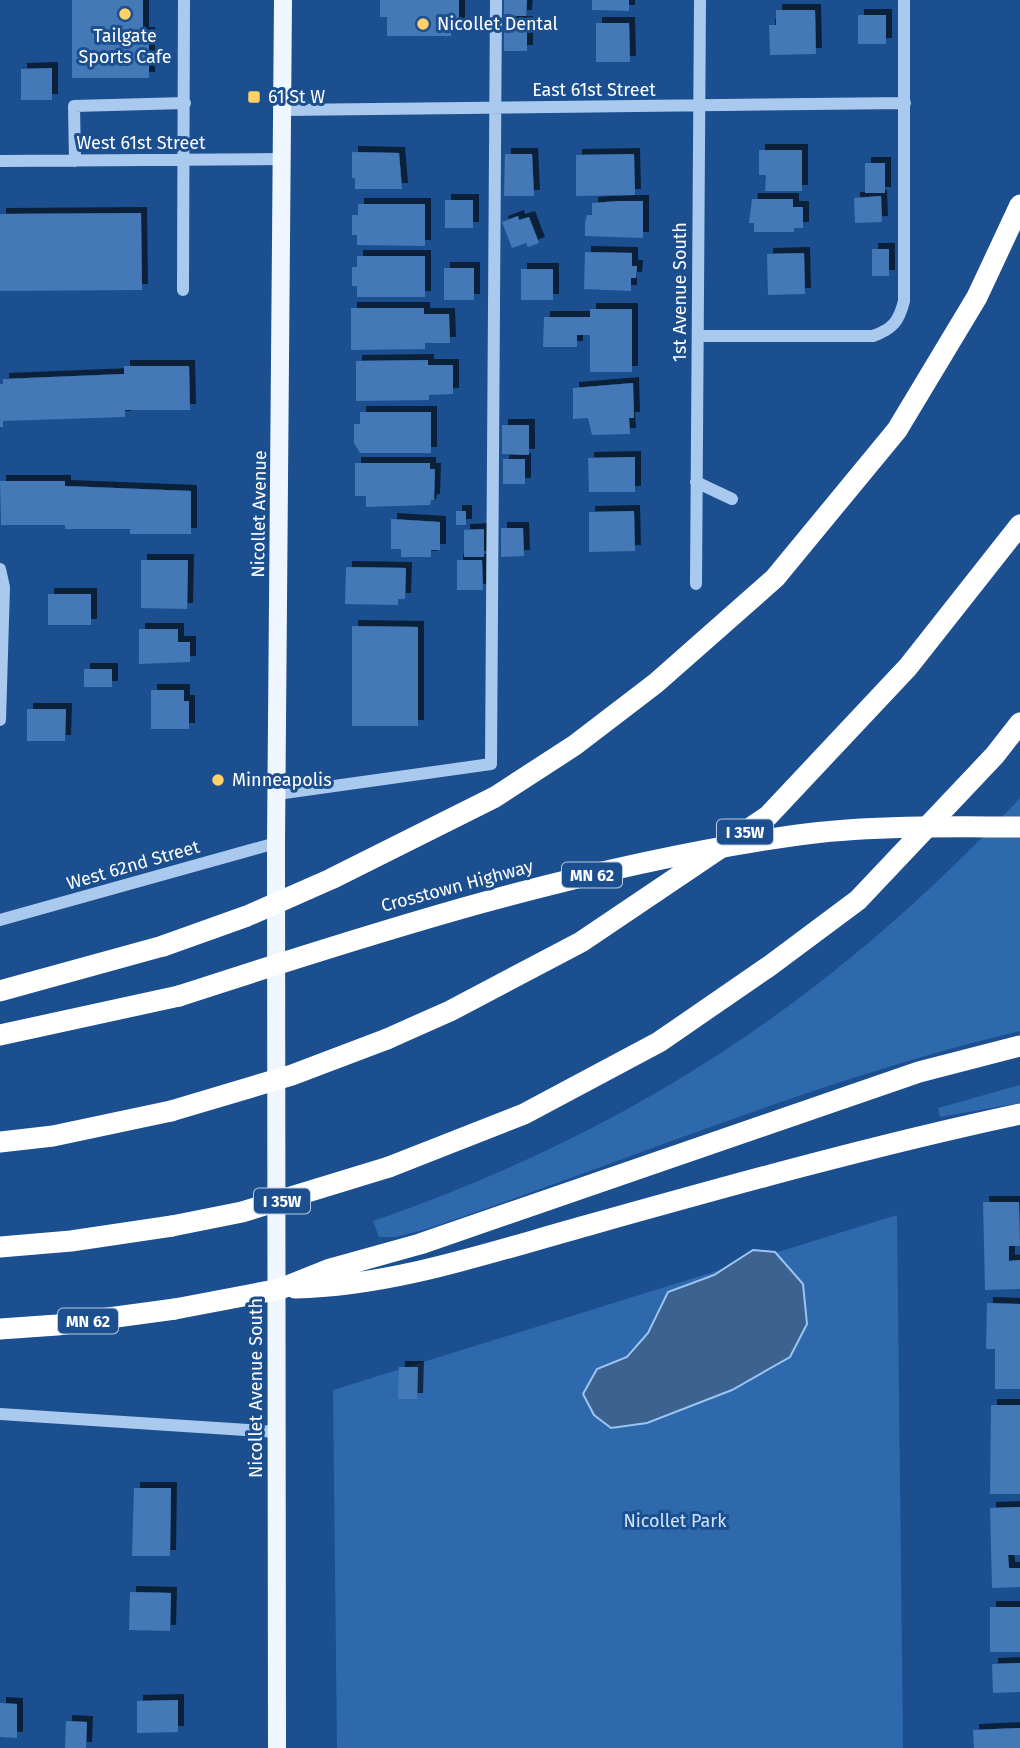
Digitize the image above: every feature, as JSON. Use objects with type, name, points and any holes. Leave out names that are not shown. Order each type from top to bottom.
[{"type":"highway","points":[[0,991],[163,946],[247,916],[331,879],[495,797],[575,745],[656,683],[775,578],[897,430],[977,297],[1020,205]]},
{"type":"highway","name":"I 35W","points":[[0,1142],[53,1136],[171,1111],[292,1075],[387,1039],[459,1007],[581,942],[768,816],[908,667],[1020,525]]},
{"type":"highway","name":"I 35W","points":[[0,1247],[71,1241],[242,1212],[388,1167],[524,1114],[659,1042],[768,967],[858,900],[995,755],[1020,723]]},
{"type":"highway","name":"Crosstown Highway","points":[[0,1035],[179,996],[387,928],[497,897],[634,865],[800,835],[952,827],[1020,827]]},
{"type":"highway","name":"MN 62","points":[[0,1329],[57,1325],[175,1309],[280,1289],[330,1269],[378,1268],[919,1072],[1020,1046]]},
{"type":"highway","points":[[378,1268],[568,1231],[886,1143],[1020,1114]]},
{"type":"main road","name":"Nicollet Avenue","points":[[277,1028],[283,0]]},
{"type":"main road","name":"Nicollet Avenue South","points":[[277,1028],[277,1748]]},
{"type":"street","points":[[183,290],[184,0]]},
{"type":"street","points":[[277,794],[491,764],[496,0]]},
{"type":"street","name":"1st Avenue South","points":[[696,584],[700,0]]},
{"type":"street","points":[[698,336],[873,336],[889,331],[900,318],[905,302],[904,0]]},
{"type":"street","points":[[75,161],[74,106],[185,103]]},
{"type":"street","name":"East 61st Street","points":[[284,110],[905,103]]},
{"type":"street","name":"West 61st Street","points":[[0,161],[283,159]]},
{"type":"street","points":[[696,482],[732,499]]},
{"type":"street","points":[[0,569],[5,587],[0,720]]},
{"type":"street","name":"West 62nd Street","points":[[0,920],[276,843]]},
{"type":"street","points":[[0,1414],[277,1432]]},
{"type":"green space","points":[[1020,798],[1020,1031],[944,1051],[795,1097],[427,1229],[395,1237],[379,1237],[373,1221],[468,1185],[557,1145],[642,1101],[724,1051],[801,996],[876,936],[949,870]]},
{"type":"green space","points":[[1020,1085],[1020,1103],[940,1117],[938,1108]]},
{"type":"green space","name":"Nicollet Park","points":[[897,1215],[903,1748],[337,1748],[333,1390]]},
{"type":"shaded area","points":[[753,1250],[775,1252],[803,1284],[807,1324],[790,1357],[732,1390],[647,1423],[611,1428],[594,1415],[583,1394],[597,1369],[627,1357],[648,1333],[668,1292],[714,1275]]},
{"type":"building","points":[[72,0],[143,0],[143,33],[149,33],[149,78],[72,78]]},
{"type":"building","name":"Nicollet Dental","points":[[380,0],[459,0],[459,31],[451,31],[451,36],[387,36],[387,17],[380,17]]},
{"type":"building","points":[[504,0],[527,0],[526,16],[504,16]]},
{"type":"building","points":[[592,0],[629,0],[629,11],[592,10]]},
{"type":"building","points":[[776,10],[815,10],[816,54],[770,55],[769,25],[776,25]]},
{"type":"building","points":[[858,15],[886,15],[886,44],[858,44]]},
{"type":"building","points":[[504,22],[527,22],[527,51],[504,51]]},
{"type":"building","points":[[596,23],[629,23],[630,62],[596,62]]},
{"type":"building","points":[[52,68],[52,100],[21,100],[21,69]]},
{"type":"building","points":[[759,150],[802,150],[802,191],[765,191],[766,175],[759,175]]},
{"type":"building","points":[[352,152],[399,153],[402,189],[355,189],[355,178],[352,178]]},
{"type":"building","points":[[505,154],[532,154],[534,196],[504,196]]},
{"type":"building","points":[[634,154],[635,195],[576,196],[576,155]]},
{"type":"building","points":[[865,163],[885,163],[885,193],[865,193]]},
{"type":"building","points":[[881,196],[882,222],[855,223],[854,198]]},
{"type":"building","points":[[752,199],[793,199],[793,207],[803,207],[803,228],[794,228],[794,232],[754,232],[754,223],[749,223]]},
{"type":"building","points":[[445,200],[473,200],[473,228],[445,228]]},
{"type":"building","points":[[643,201],[643,238],[585,236],[585,223],[587,215],[592,215],[592,203]]},
{"type":"building","points":[[358,204],[425,204],[425,246],[357,245],[357,235],[352,235],[352,215],[358,215]]},
{"type":"building","points":[[141,213],[142,290],[0,291],[0,214]]},
{"type":"building","points":[[518,216],[519,220],[529,217],[539,243],[528,247],[526,243],[512,248],[502,222]]},
{"type":"building","points":[[872,249],[889,249],[889,276],[872,276]]},
{"type":"building","points":[[585,252],[632,253],[632,266],[637,266],[636,278],[631,278],[631,291],[584,289]]},
{"type":"building","points":[[804,253],[805,294],[768,295],[767,254]]},
{"type":"building","points":[[357,256],[425,256],[425,297],[357,297],[357,286],[352,286],[352,267],[357,267]]},
{"type":"building","points":[[444,268],[474,268],[474,300],[444,300]]},
{"type":"building","points":[[521,269],[553,269],[553,300],[521,300]]},
{"type":"building","points":[[351,308],[424,308],[424,314],[449,314],[450,343],[425,343],[425,349],[351,350]]},
{"type":"building","points":[[590,309],[632,309],[632,372],[590,372],[590,335],[577,335],[577,347],[543,347],[544,317],[590,317]]},
{"type":"building","points":[[428,360],[428,365],[453,365],[453,394],[429,395],[429,400],[356,401],[356,361]]},
{"type":"building","points":[[124,366],[189,366],[190,410],[125,410],[125,417],[3,421],[3,427],[0,427],[0,384],[3,384],[3,379],[124,374]]},
{"type":"building","points":[[633,383],[634,418],[629,418],[630,434],[592,435],[588,418],[573,419],[573,388]]},
{"type":"building","points":[[360,412],[431,412],[431,453],[360,453],[354,443],[354,424],[360,424]]},
{"type":"building","points":[[502,425],[529,425],[529,455],[502,454]]},
{"type":"building","points":[[635,457],[635,492],[589,492],[588,458]]},
{"type":"building","points":[[503,459],[525,459],[525,484],[503,484]]},
{"type":"building","points":[[355,463],[430,463],[430,469],[435,469],[434,500],[431,500],[430,505],[366,507],[366,496],[355,496]]},
{"type":"building","points":[[0,481],[65,481],[65,486],[191,491],[191,534],[130,534],[130,529],[65,529],[65,525],[1,525]]},
{"type":"building","points":[[456,511],[466,511],[466,525],[456,525]]},
{"type":"building","points":[[634,511],[635,551],[589,552],[589,512]]},
{"type":"building","points":[[391,519],[440,522],[440,550],[431,550],[431,557],[401,557],[401,549],[391,549]]},
{"type":"building","points":[[501,528],[523,528],[524,556],[501,557]]},
{"type":"building","points":[[484,529],[484,557],[464,557],[464,530]]},
{"type":"building","points":[[141,560],[188,560],[187,609],[141,608]]},
{"type":"building","points":[[457,560],[482,560],[483,590],[457,590]]},
{"type":"building","points":[[346,567],[406,568],[405,599],[398,599],[398,605],[345,604]]},
{"type":"building","points":[[48,594],[91,594],[91,625],[48,625]]},
{"type":"building","points":[[352,626],[418,627],[418,726],[352,726]]},
{"type":"building","points":[[139,629],[178,629],[178,642],[190,642],[190,662],[139,664]]},
{"type":"building","points":[[84,669],[112,669],[112,687],[84,687]]},
{"type":"building","points":[[151,690],[184,690],[184,701],[189,701],[189,729],[151,729]]},
{"type":"building","points":[[27,709],[66,709],[65,741],[27,741]]},
{"type":"building","points":[[983,1202],[1019,1202],[1020,1246],[1009,1246],[1009,1261],[1020,1260],[1020,1289],[985,1290]]},
{"type":"building","points":[[987,1303],[1020,1304],[1020,1389],[995,1389],[995,1349],[986,1349]]},
{"type":"building","points":[[399,1367],[418,1367],[417,1399],[398,1399]]},
{"type":"building","points":[[991,1405],[1020,1405],[1020,1494],[990,1494]]},
{"type":"building","points":[[134,1488],[171,1488],[170,1556],[132,1556]]},
{"type":"building","points":[[1020,1507],[1020,1555],[1008,1555],[1009,1568],[1020,1568],[1020,1587],[992,1588],[990,1508]]},
{"type":"building","points":[[130,1592],[171,1593],[170,1631],[129,1630]]},
{"type":"building","points":[[990,1607],[1020,1607],[1020,1652],[990,1652]]},
{"type":"building","points":[[1020,1663],[1020,1692],[993,1693],[992,1664]]},
{"type":"building","points":[[178,1700],[178,1732],[137,1733],[137,1701]]},
{"type":"building","points":[[0,1703],[17,1704],[17,1738],[0,1737]]},
{"type":"building","points":[[66,1721],[87,1722],[86,1748],[65,1748]]},
{"type":"building","points":[[1020,1728],[1020,1748],[974,1748],[973,1730]]},
{"type":"place","name":"Tailgate Sports Cafe","points":[[125,14]]},
{"type":"place","name":"Nicollet Dental","points":[[423,24]]},
{"type":"place","name":"61 St W","points":[[254,97]]},
{"type":"place","name":"Minneapolis","points":[[218,780]]}]
